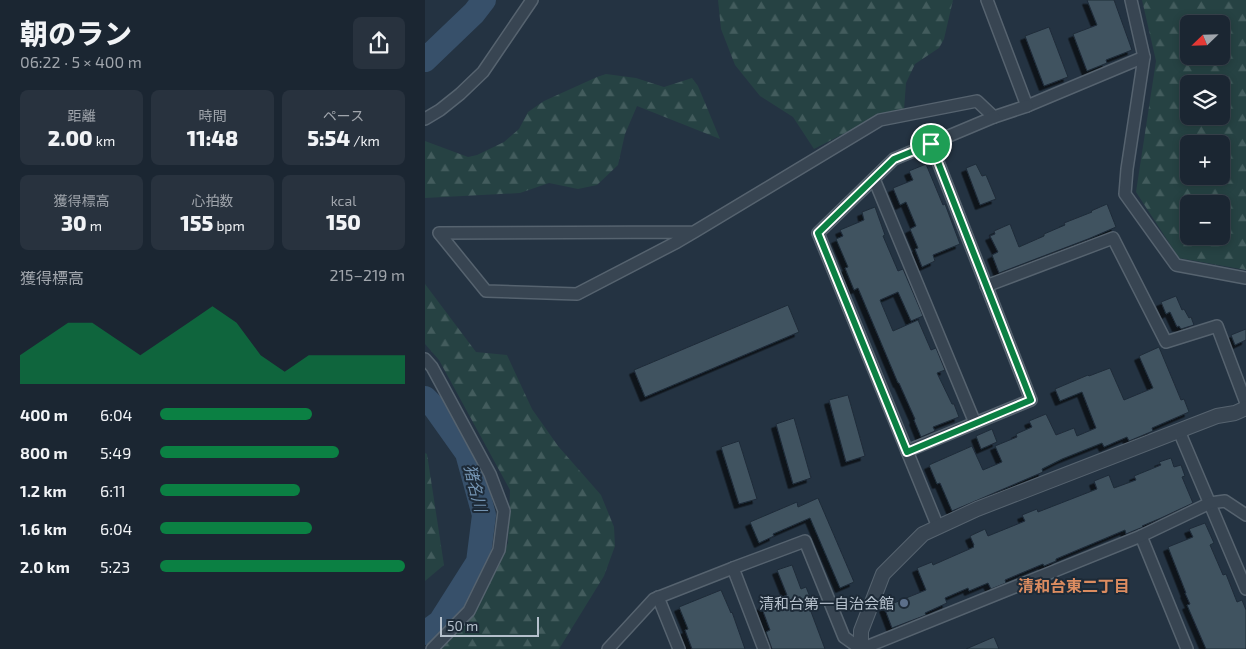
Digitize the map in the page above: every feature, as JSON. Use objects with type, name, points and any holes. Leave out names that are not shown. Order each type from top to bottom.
[{"type":"street","points":[[425,119],[460,94],[483,72],[532,0]]},
{"type":"street","points":[[987,0],[1027,106]]},
{"type":"street","points":[[1131,0],[1144,57],[1125,194],[1176,265],[1246,278]]},
{"type":"street","points":[[937,527],[818,233],[894,159],[1144,57]]},
{"type":"street","points":[[694,232],[439,233],[486,290],[577,294],[677,242],[694,232],[880,120],[977,101],[994,118]]},
{"type":"street","points":[[907,452],[1031,400],[931,144]]},
{"type":"street","points":[[873,179],[881,194],[975,423]]},
{"type":"street","points":[[987,286],[1113,238],[1166,342],[1217,326],[1246,403]]},
{"type":"street","points":[[425,359],[432,367],[490,474],[504,511],[499,550],[469,611],[432,649]]},
{"type":"street","points":[[861,649],[861,632],[883,574],[923,534],[977,509],[1217,416],[1242,414]]},
{"type":"street","points":[[1179,431],[1246,588]]},
{"type":"street","points":[[861,649],[1141,536],[1210,503],[1225,502],[1246,515]]},
{"type":"street","points":[[1141,536],[1187,649]]},
{"type":"street","points":[[608,649],[654,599],[805,541],[844,637],[861,649]]},
{"type":"street","points":[[733,568],[764,649]]},
{"type":"street","points":[[658,597],[679,649]]},
{"type":"green space","points":[[718,0],[953,0],[944,39],[939,48],[915,64],[906,83],[904,110],[876,117],[814,149],[793,117],[760,96],[735,65],[721,29]]},
{"type":"green space","points":[[1142,0],[1246,0],[1246,270],[1179,258],[1136,192],[1156,61]]},
{"type":"green space","points":[[606,74],[636,78],[664,87],[692,78],[698,86],[720,139],[637,106],[625,134],[618,165],[597,185],[578,189],[549,183],[520,193],[425,198],[425,141],[468,157],[477,155],[504,142],[519,129],[528,112],[544,101]]},
{"type":"green space","points":[[425,284],[476,352],[507,355],[532,409],[558,446],[601,495],[614,527],[615,546],[604,576],[559,649],[440,649],[475,610],[508,543],[510,490],[439,360],[425,344]]},
{"type":"green space","points":[[425,453],[427,454],[444,565],[425,581]]},
{"type":"building","points":[[1087,0],[1114,0],[1132,50],[1106,60],[1107,63],[1087,71],[1073,34],[1097,25]]},
{"type":"building","points":[[1049,27],[1068,77],[1044,86],[1025,36]]},
{"type":"building","points":[[926,164],[943,205],[945,204],[960,244],[933,255],[935,261],[922,267],[915,249],[918,248],[910,229],[916,226],[906,202],[900,205],[893,188],[913,180],[909,171]]},
{"type":"building","points":[[976,164],[982,176],[986,175],[996,199],[980,205],[966,168]]},
{"type":"building","points":[[1107,204],[1116,227],[999,273],[992,255],[998,252],[990,236],[995,234],[994,231],[1010,224],[1019,247],[1065,225],[1064,223]]},
{"type":"building","points":[[875,207],[885,235],[883,236],[898,271],[903,269],[923,316],[911,321],[898,292],[880,300],[893,331],[918,320],[931,350],[936,348],[945,370],[937,373],[959,417],[933,427],[935,431],[921,437],[858,288],[854,290],[845,268],[848,267],[836,239],[843,236],[840,230],[864,220],[862,212]]},
{"type":"building","points":[[1176,296],[1182,310],[1184,309],[1189,318],[1191,317],[1194,325],[1181,329],[1179,326],[1177,327],[1170,312],[1166,314],[1161,302]]},
{"type":"building","points":[[788,305],[799,332],[645,397],[634,370]]},
{"type":"building","points":[[1246,329],[1246,340],[1235,345],[1231,335]]},
{"type":"building","points":[[1159,347],[1181,400],[1184,399],[1189,412],[1152,428],[1153,431],[1129,441],[1127,437],[1104,447],[1102,443],[1062,459],[1042,469],[1043,472],[952,511],[940,483],[937,484],[929,465],[972,446],[983,470],[1002,462],[995,446],[1017,437],[1016,434],[1032,427],[1029,421],[1046,414],[1056,435],[1074,428],[1077,436],[1096,428],[1082,392],[1060,401],[1055,389],[1110,368],[1124,400],[1153,388],[1139,356]]},
{"type":"building","points":[[848,395],[865,456],[846,462],[829,400]]},
{"type":"building","points":[[794,418],[811,478],[793,484],[776,424]]},
{"type":"building","points":[[992,429],[997,442],[981,449],[976,436]]},
{"type":"building","points":[[739,441],[757,499],[739,504],[721,447]]},
{"type":"building","points":[[1171,458],[1174,467],[1181,465],[1185,476],[1182,477],[1193,503],[1126,534],[1125,530],[1056,559],[1056,561],[1044,566],[1043,564],[1005,580],[1006,583],[991,589],[988,583],[969,591],[968,588],[945,598],[947,603],[925,613],[926,615],[892,628],[884,607],[926,590],[917,568],[932,562],[933,565],[974,547],[970,536],[985,529],[988,536],[1025,521],[1022,515],[1037,509],[1038,512],[1097,489],[1094,481],[1109,475],[1114,488],[1136,480],[1134,476],[1161,465],[1159,462]]},
{"type":"building","points":[[818,498],[854,582],[840,588],[810,518],[773,534],[774,536],[759,543],[750,522],[797,502],[798,507]]},
{"type":"building","points":[[1205,523],[1214,543],[1210,545],[1223,575],[1226,574],[1237,602],[1242,600],[1246,610],[1246,649],[1206,649],[1187,605],[1190,604],[1168,547],[1193,537],[1189,529]]},
{"type":"building","points":[[792,565],[801,589],[806,587],[814,607],[810,609],[825,649],[772,649],[766,632],[770,630],[761,606],[787,595],[777,570]]},
{"type":"building","points":[[721,590],[732,612],[745,649],[692,649],[685,630],[688,629],[679,607]]},
{"type":"building","points":[[994,637],[999,649],[966,649]]},
{"type":"waterway","name":"猪名川","points":[[425,60],[474,13],[484,0]]},
{"type":"waterway","name":"猪名川","points":[[425,398],[435,408],[467,453],[484,515],[478,562],[440,622],[425,633]]},
{"type":"place","name":"清和台第一自治会館","points":[[904,603]]},
{"type":"district","name":"清和台東二丁目","points":[[1074,585]]},
{"type":"route","points":[[931,144],[1031,400],[907,452],[818,233],[894,159],[931,144]]}]
